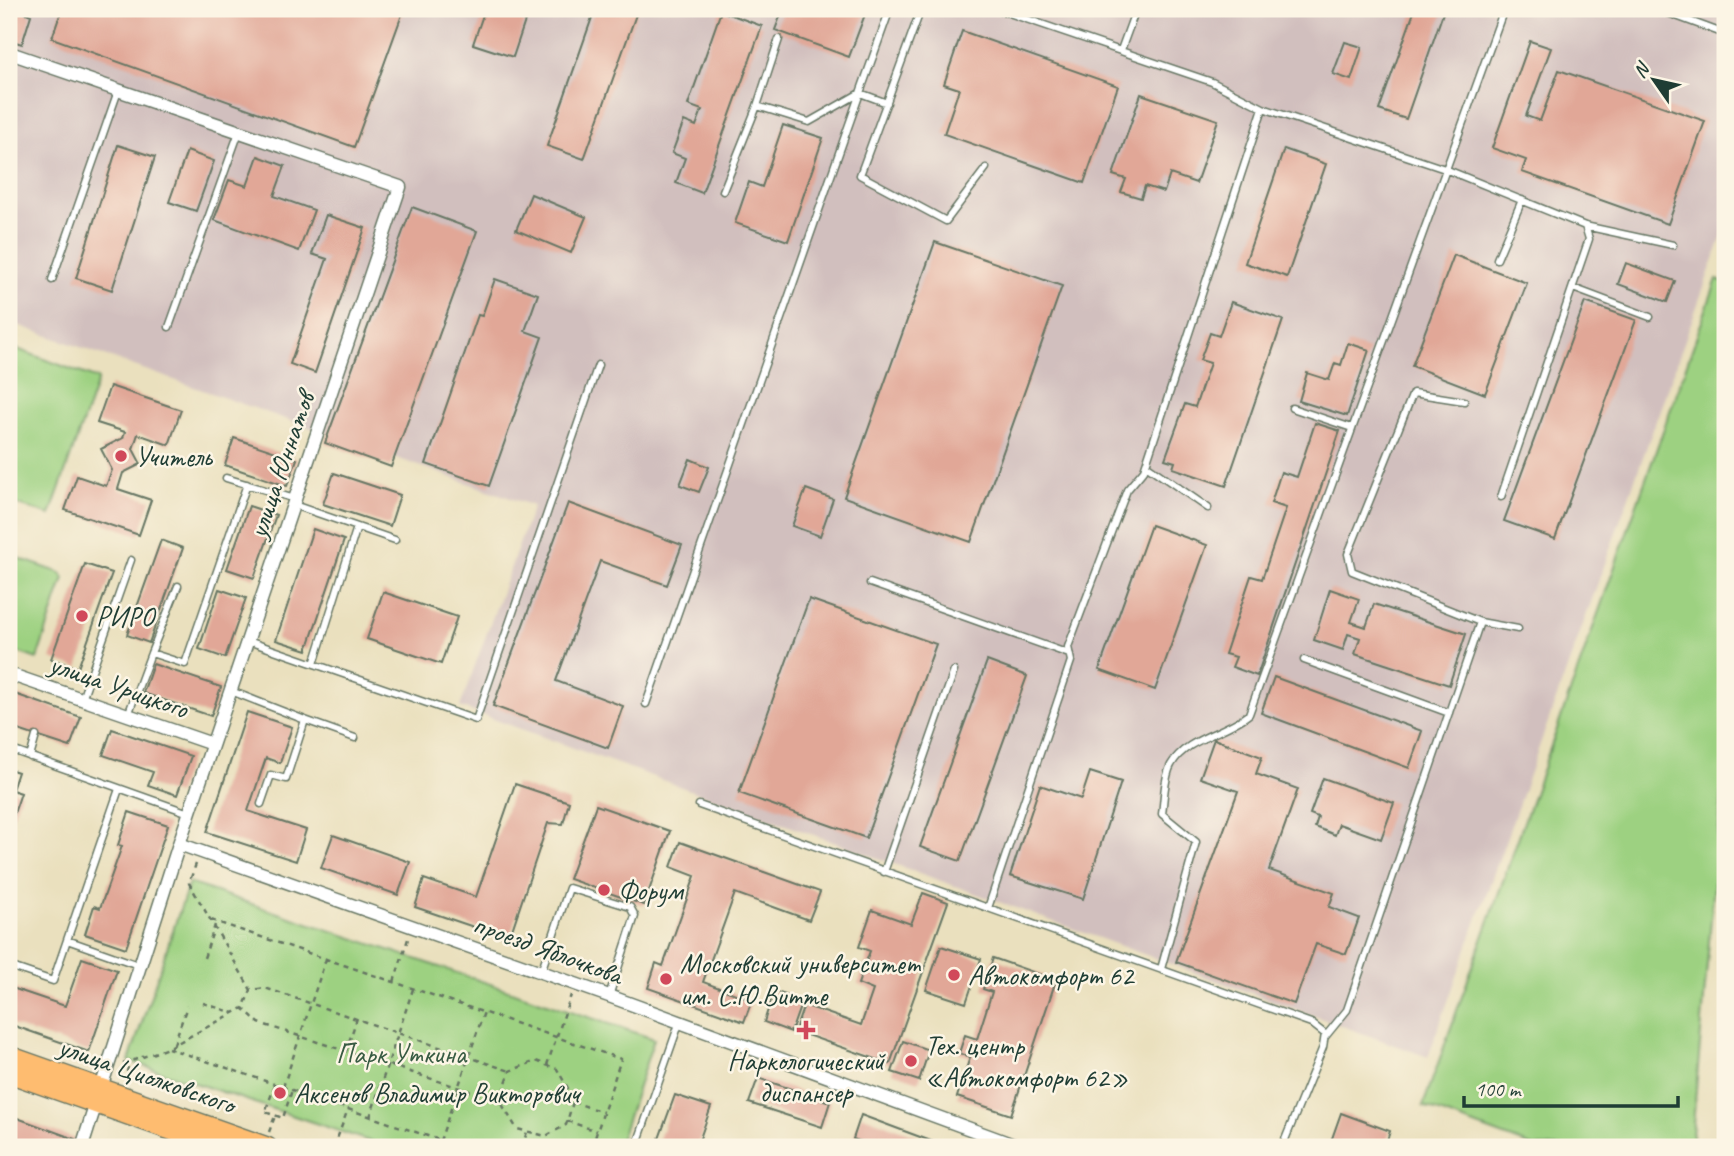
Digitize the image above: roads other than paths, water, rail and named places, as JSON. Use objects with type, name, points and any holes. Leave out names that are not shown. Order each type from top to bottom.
[{"type":"main road","name":"улица Циолковского","points":[[9,1056],[267,1147]]},
{"type":"main road","name":"улица Циолковского","points":[[9,1073],[103,1088],[219,1147]]},
{"type":"street","name":"улица Юннатов","points":[[13,54],[400,187],[189,813],[82,1147]]},
{"type":"street","name":"улица Урицкого","points":[[9,674],[212,744]]},
{"type":"street","name":"проезд Яблочкова","points":[[179,844],[574,986],[609,996],[1019,1147]]},
{"type":"lane","points":[[646,704],[890,9]]},
{"type":"lane","points":[[921,9],[860,175],[946,221],[986,168]]},
{"type":"lane","points":[[997,9],[1212,82],[1263,108],[1445,169],[1585,226],[1673,245]]},
{"type":"lane","points":[[1121,50],[1136,9]]},
{"type":"lane","points":[[1161,969],[1196,842],[1161,814],[1170,766],[1185,749],[1234,726],[1249,714],[1504,9]]},
{"type":"lane","points":[[1657,9],[1725,34]]},
{"type":"lane","points":[[723,191],[757,106],[779,39]]},
{"type":"lane","points":[[52,280],[118,90]]},
{"type":"lane","points":[[757,106],[809,122],[860,93],[887,103]]},
{"type":"lane","points":[[988,908],[1071,661],[1068,647],[1127,490],[1146,465],[1263,108]]},
{"type":"lane","points":[[169,327],[239,132]]},
{"type":"lane","points":[[1497,259],[1522,200]]},
{"type":"lane","points":[[1501,497],[1589,239],[1585,226]]},
{"type":"lane","points":[[1573,288],[1650,317]]},
{"type":"lane","points":[[248,641],[476,720],[598,365]]},
{"type":"lane","points":[[1464,401],[1413,393],[1348,554],[1352,571],[1480,622],[1518,629]]},
{"type":"lane","points":[[1292,408],[1352,428]]},
{"type":"lane","points":[[1146,465],[1208,508]]},
{"type":"lane","points":[[226,478],[395,540]]},
{"type":"lane","points":[[150,653],[185,664],[247,484]]},
{"type":"lane","points":[[314,664],[357,527]]},
{"type":"lane","points":[[82,699],[131,560]]},
{"type":"lane","points":[[870,583],[1069,654]]},
{"type":"lane","points":[[128,715],[178,586]]},
{"type":"lane","points":[[1282,1147],[1325,1037],[1347,1010],[1480,622]]},
{"type":"lane","points":[[1304,660],[1449,713]]},
{"type":"lane","points":[[884,872],[954,671]]},
{"type":"lane","points":[[231,691],[355,738]]},
{"type":"lane","points":[[261,804],[271,775],[286,779],[305,720]]},
{"type":"lane","points":[[30,757],[36,736]]},
{"type":"lane","points":[[9,749],[189,813]]},
{"type":"lane","points":[[9,966],[53,981],[119,789]]},
{"type":"lane","points":[[699,805],[1311,1023],[1325,1037]]},
{"type":"lane","points":[[541,972],[569,888],[630,907],[635,916],[609,996]]},
{"type":"lane","points":[[67,940],[141,966]]},
{"type":"lane","points":[[636,1147],[679,1024]]},
{"type":"place","name":"Учитель","points":[[121,456]]},
{"type":"place","name":"РИРО","points":[[82,616]]},
{"type":"place","name":"Форум","points":[[604,890]]},
{"type":"place","name":"Автокомфорт 62","points":[[954,975]]},
{"type":"place","name":"Московский университет им. С.Ю.Витте","points":[[666,979]]},
{"type":"place","name":"Наркологический диспансер","points":[[806,1030]]},
{"type":"place","name":"Тех. центр «Автокомфорт 62»","points":[[911,1061]]},
{"type":"place","name":"Аксенов Владимир Викторович","points":[[280,1093]]},
{"type":"park label","name":"Парк Уткина","points":[[401,1053]]}]
